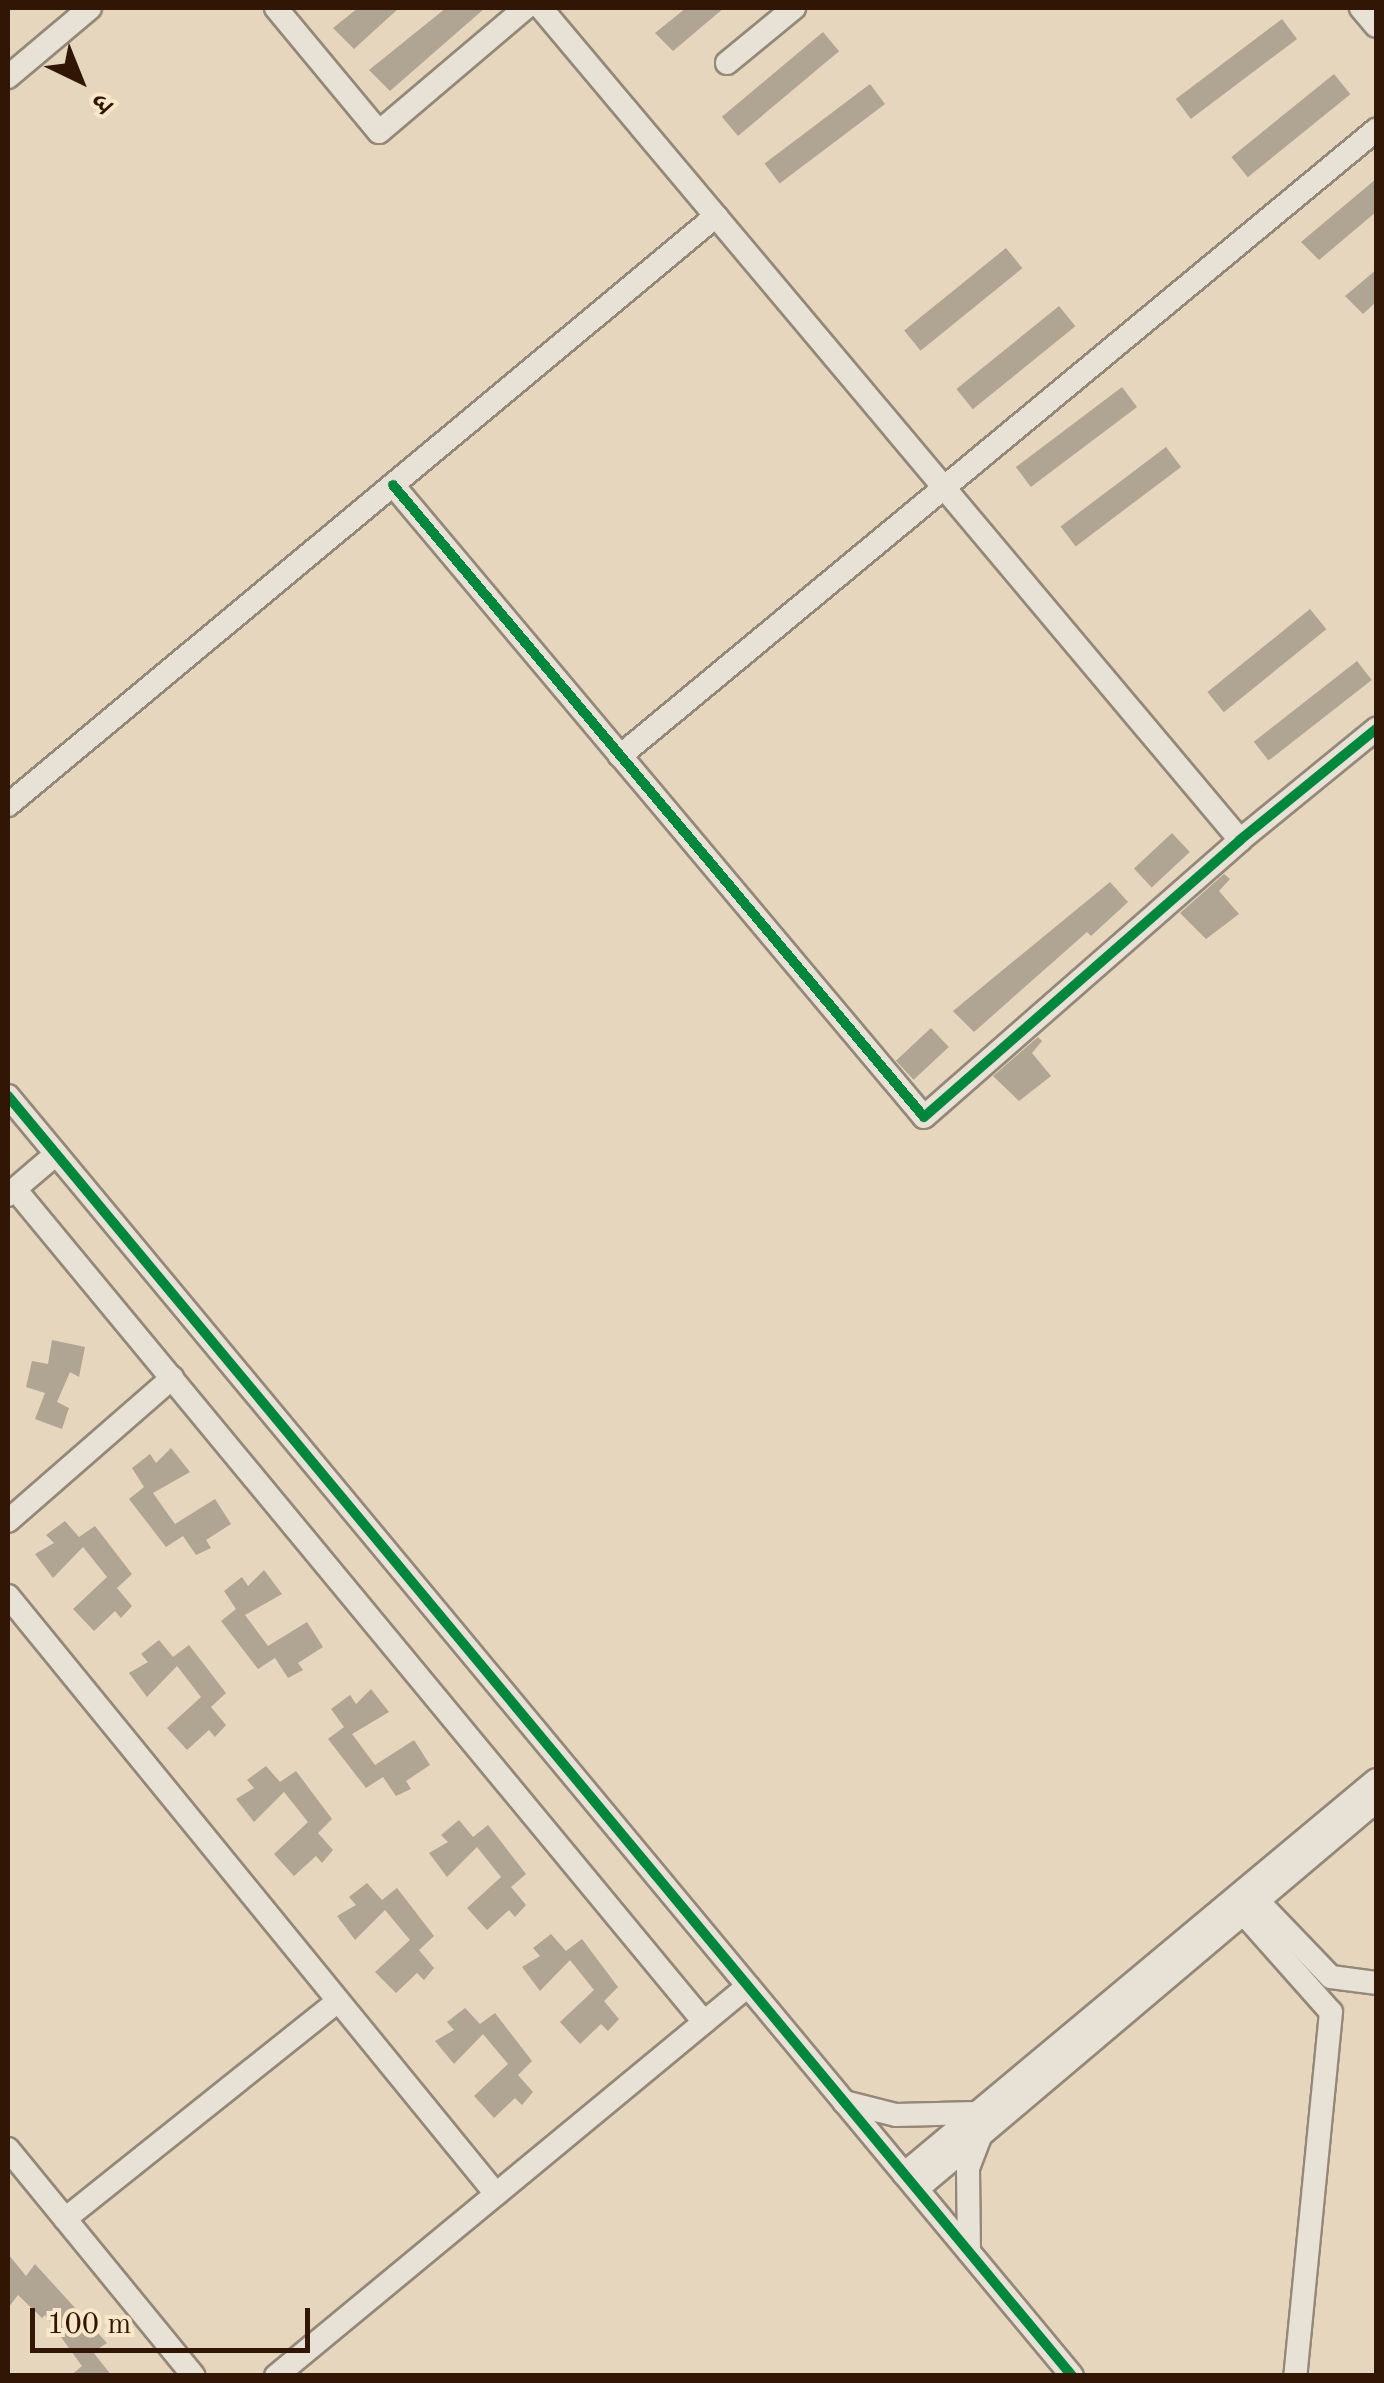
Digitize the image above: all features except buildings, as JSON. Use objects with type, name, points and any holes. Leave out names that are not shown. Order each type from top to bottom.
[{"type":"street","points":[[8,77],[90,8]]},
{"type":"street","points":[[276,8],[379,132],[525,8]]},
{"type":"street","points":[[542,8],[1240,840]]},
{"type":"street","points":[[727,63],[794,8]]},
{"type":"street","points":[[1362,8],[1376,26]]},
{"type":"street","points":[[620,756],[946,490],[1376,130]]},
{"type":"street","points":[[8,806],[716,216]]},
{"type":"street","points":[[393,486],[924,1117],[1240,840],[1376,729]]},
{"type":"street","points":[[8,1096],[1072,2376]]},
{"type":"street","points":[[56,1154],[11,1192],[172,1378],[704,2022]]},
{"type":"street","points":[[8,1520],[172,1378]]},
{"type":"street","points":[[8,1596],[496,2194]]},
{"type":"street","points":[[911,2182],[1376,1780]]},
{"type":"street","points":[[969,2252],[968,2168],[979,2124],[1376,1801]]},
{"type":"street","points":[[1250,1907],[1331,1977],[1376,1983]]},
{"type":"street","points":[[1250,1907],[1331,2012],[1295,2376]]},
{"type":"street","points":[[276,2376],[748,1986]]},
{"type":"street","points":[[65,2219],[338,2000]]},
{"type":"street","points":[[844,2102],[896,2115],[979,2124]]},
{"type":"street","points":[[8,2150],[194,2376]]},
{"type":"cycle path","points":[[393,485],[924,1117],[1240,840],[1376,729]]},
{"type":"cycle path","points":[[8,1096],[1072,2376]]}]
